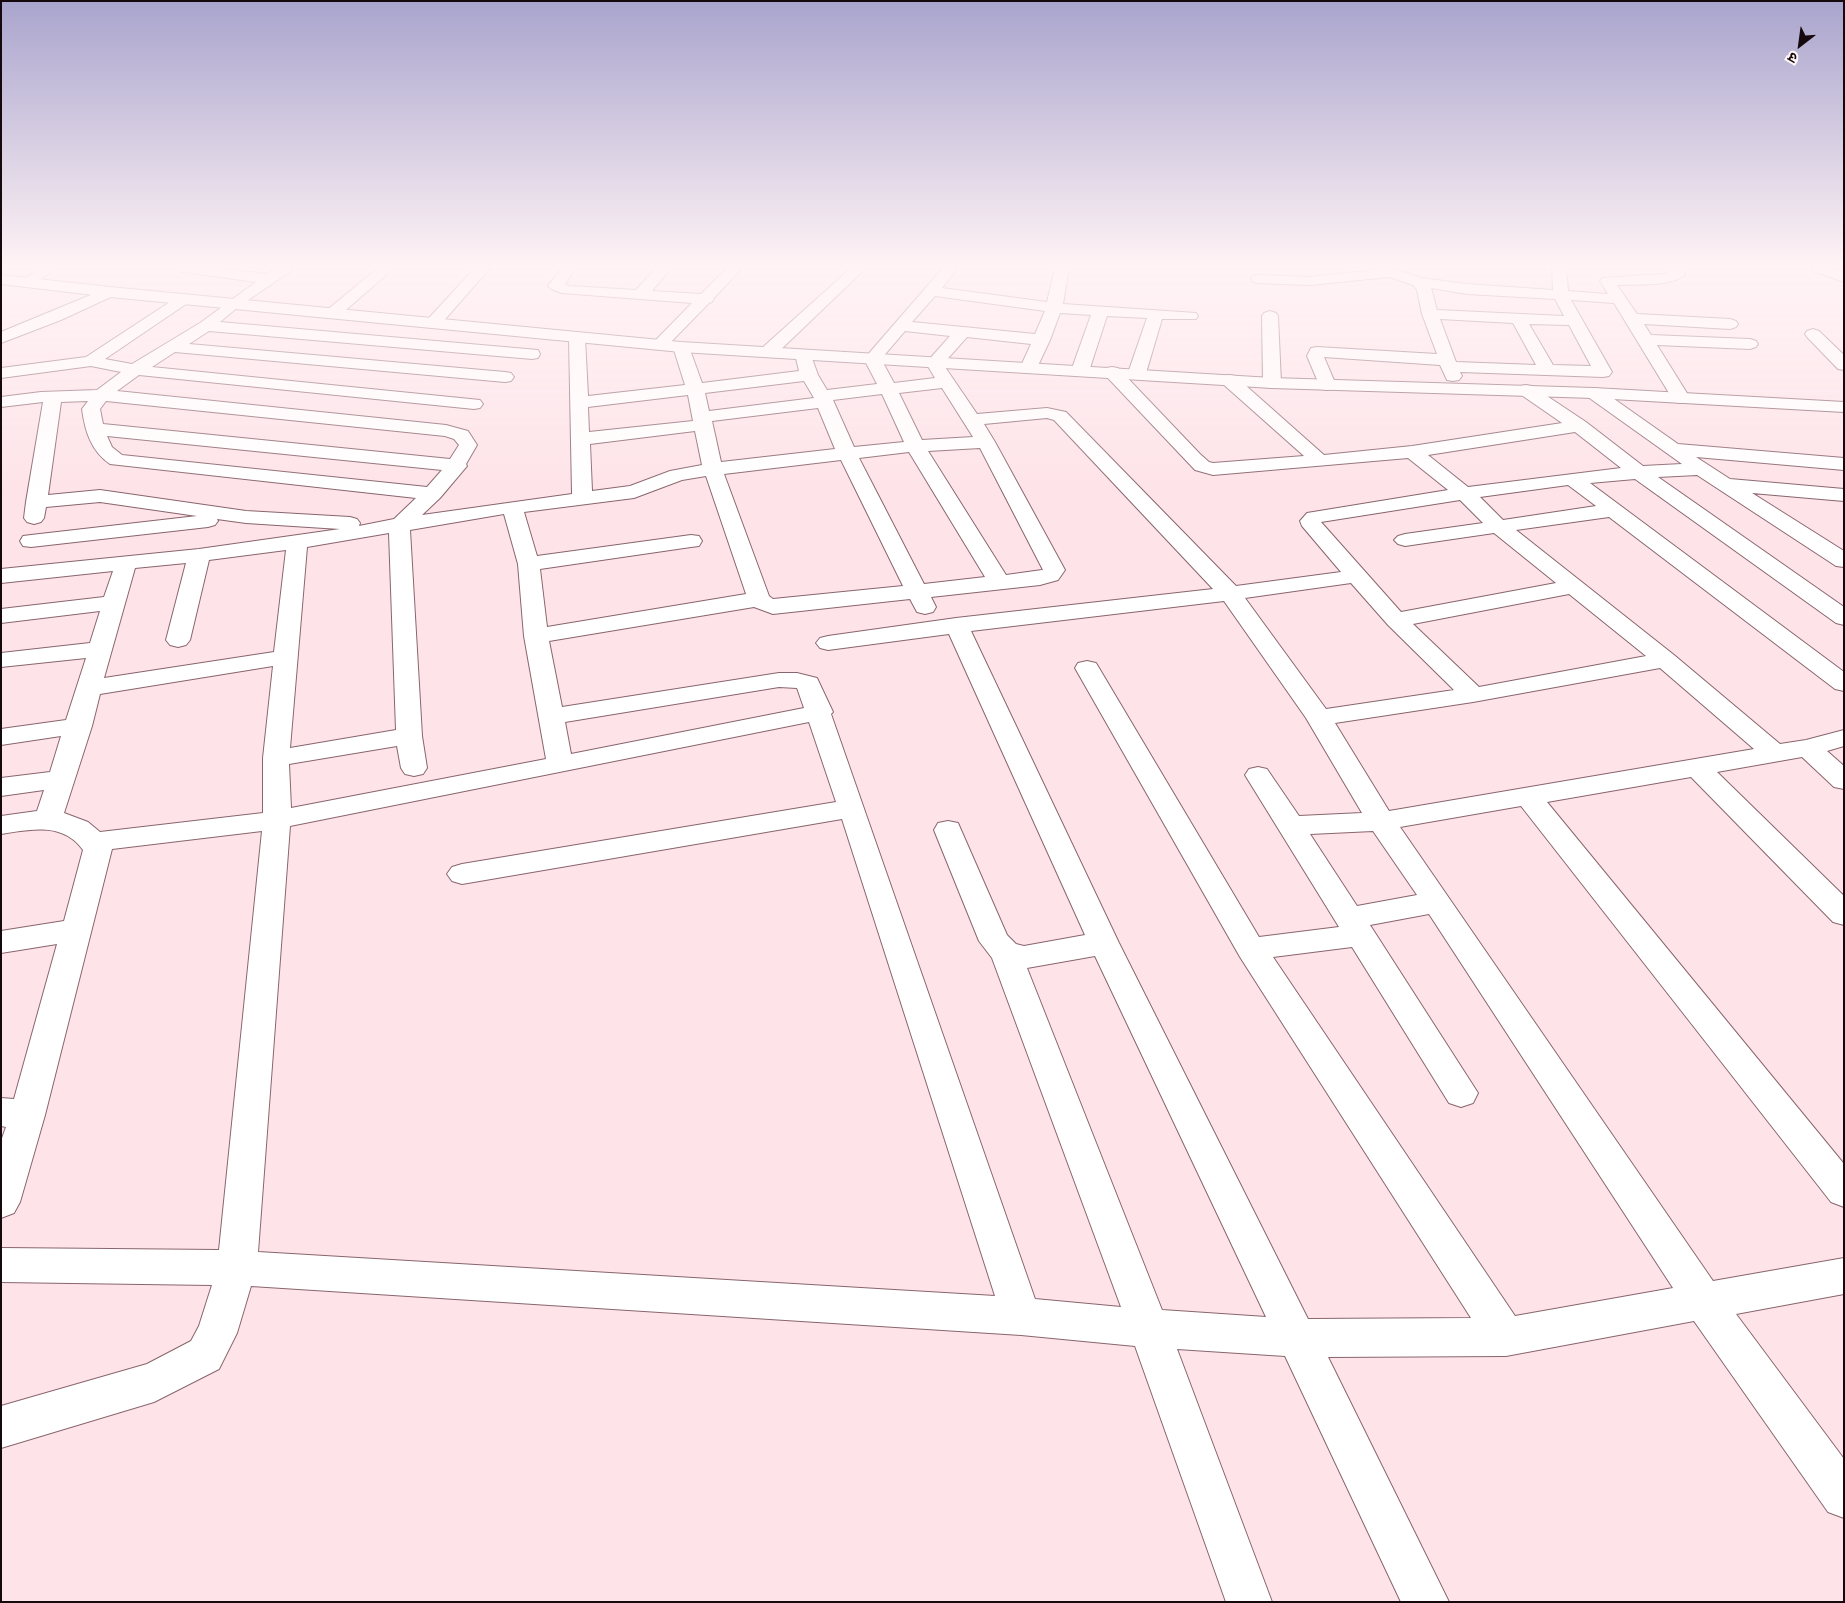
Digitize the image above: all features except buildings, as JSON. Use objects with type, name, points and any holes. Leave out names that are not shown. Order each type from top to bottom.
[{"type":"street","points":[[91,361],[118,343]]},
{"type":"street","points":[[179,343],[135,370],[101,395],[91,409],[94,429],[110,456],[117,460],[433,494]]},
{"type":"street","points":[[402,343],[532,354]]},
{"type":"street","points":[[446,431],[504,377],[532,354],[540,343]]},
{"type":"street","points":[[577,343],[582,498]]},
{"type":"street","points":[[643,343],[681,347],[934,363],[1137,373],[1272,383],[1526,390],[1844,407]]},
{"type":"street","points":[[768,352],[778,343]]},
{"type":"street","points":[[872,359],[887,343]]},
{"type":"street","points":[[934,363],[953,343]]},
{"type":"street","points":[[1029,368],[1041,343]]},
{"type":"street","points":[[1080,370],[1090,343]]},
{"type":"street","points":[[1137,373],[1147,343]]},
{"type":"street","points":[[1271,343],[1272,383]]},
{"type":"street","points":[[1440,343],[1458,389]]},
{"type":"street","points":[[1532,343],[1547,370]]},
{"type":"street","points":[[1327,385],[1315,356],[1317,352],[1448,364],[1603,372],[1588,343]]},
{"type":"street","points":[[1648,343],[1681,398]]},
{"type":"street","points":[[1719,343],[1750,344]]},
{"type":"street","points":[[1822,343],[1844,365]]},
{"type":"street","points":[[172,347],[504,377]]},
{"type":"street","points":[[681,347],[695,388],[713,469],[759,599],[773,607],[1040,578],[1050,575],[1054,570],[979,431],[934,363]]},
{"type":"street","points":[[803,354],[809,375],[823,399],[847,454],[918,592],[946,626],[1104,943],[1426,1602]]},
{"type":"street","points":[[872,359],[915,446],[999,582]]},
{"type":"street","points":[[1,373],[91,361],[135,370],[474,404]]},
{"type":"street","points":[[1112,372],[1202,466],[1213,469],[1412,452],[1579,426]]},
{"type":"street","points":[[578,403],[809,375]]},
{"type":"street","points":[[1229,380],[1320,461]]},
{"type":"street","points":[[580,439],[702,421],[888,388],[946,382]]},
{"type":"street","points":[[1526,390],[1579,426],[1637,471],[1844,618]]},
{"type":"street","points":[[1594,393],[1700,468],[1844,561]]},
{"type":"street","points":[[1,402],[101,395],[446,431],[461,435],[468,446],[457,466],[433,494],[399,526],[246,516],[108,497],[81,497],[36,502]]},
{"type":"street","points":[[24,574],[53,397]]},
{"type":"street","points":[[1,576],[199,555],[297,542],[512,507],[634,492],[677,476],[713,469],[915,446],[1047,413],[1060,416],[1231,594],[1319,718],[1380,821],[1437,902],[1704,1302],[1844,1496]]},
{"type":"street","points":[[94,429],[457,466]]},
{"type":"street","points":[[1672,449],[1844,464]]},
{"type":"street","points":[[1412,452],[1466,495],[1498,526],[1664,660],[1775,753]]},
{"type":"street","points":[[1472,695],[1396,620],[1356,576],[1312,526],[1310,521],[1314,517],[1572,479],[1637,471],[1700,468]]},
{"type":"street","points":[[1572,479],[1844,684]]},
{"type":"street","points":[[1725,484],[1844,495]]},
{"type":"street","points":[[512,507],[530,564],[536,636],[560,765]]},
{"type":"street","points":[[1405,540],[1614,510]]},
{"type":"street","points":[[30,541],[246,516]]},
{"type":"street","points":[[399,526],[409,736],[414,768]]},
{"type":"street","points":[[530,564],[691,541]]},
{"type":"street","points":[[1,1428],[154,1382],[205,1355],[217,1334],[237,1268],[277,820],[276,758],[297,542]]},
{"type":"street","points":[[1818,544],[1844,546]]},
{"type":"street","points":[[178,640],[199,555]]},
{"type":"street","points":[[48,820],[79,726],[126,563]]},
{"type":"street","points":[[828,643],[946,626],[1231,594],[1356,576]]},
{"type":"street","points":[[1396,620],[1572,587]]},
{"type":"street","points":[[536,636],[759,599]]},
{"type":"street","points":[[1,616],[114,603]]},
{"type":"street","points":[[1,660],[100,649]]},
{"type":"street","points":[[89,688],[286,657]]},
{"type":"street","points":[[1319,718],[1472,695],[1664,660]]},
{"type":"street","points":[[1087,668],[1251,949],[1506,1337]]},
{"type":"street","points":[[552,716],[779,680],[797,680],[808,684],[820,712],[1021,1316]]},
{"type":"street","points":[[94,842],[277,820],[820,712]]},
{"type":"street","points":[[1,737],[79,726]]},
{"type":"street","points":[[276,758],[409,736]]},
{"type":"street","points":[[1291,826],[1380,821],[1697,768],[1808,748],[1844,738]]},
{"type":"street","points":[[1808,748],[1844,781]]},
{"type":"street","points":[[1697,768],[1844,914]]},
{"type":"street","points":[[1258,775],[1461,1092]]},
{"type":"street","points":[[1,787],[62,779]]},
{"type":"street","points":[[1527,795],[1844,1191]]},
{"type":"street","points":[[462,874],[852,808]]},
{"type":"street","points":[[1,825],[48,820],[66,821],[80,827],[98,849],[75,930],[14,1114],[1,1202]]},
{"type":"street","points":[[948,830],[994,941],[1006,953],[1149,1328],[1249,1602]]},
{"type":"street","points":[[1251,949],[1354,926],[1437,902]]},
{"type":"street","points":[[1,942],[75,930]]},
{"type":"street","points":[[1006,953],[1024,957],[1104,943]]},
{"type":"street","points":[[1,1265],[237,1268],[1021,1316],[1149,1328],[1298,1338],[1506,1337],[1844,1276]]}]
